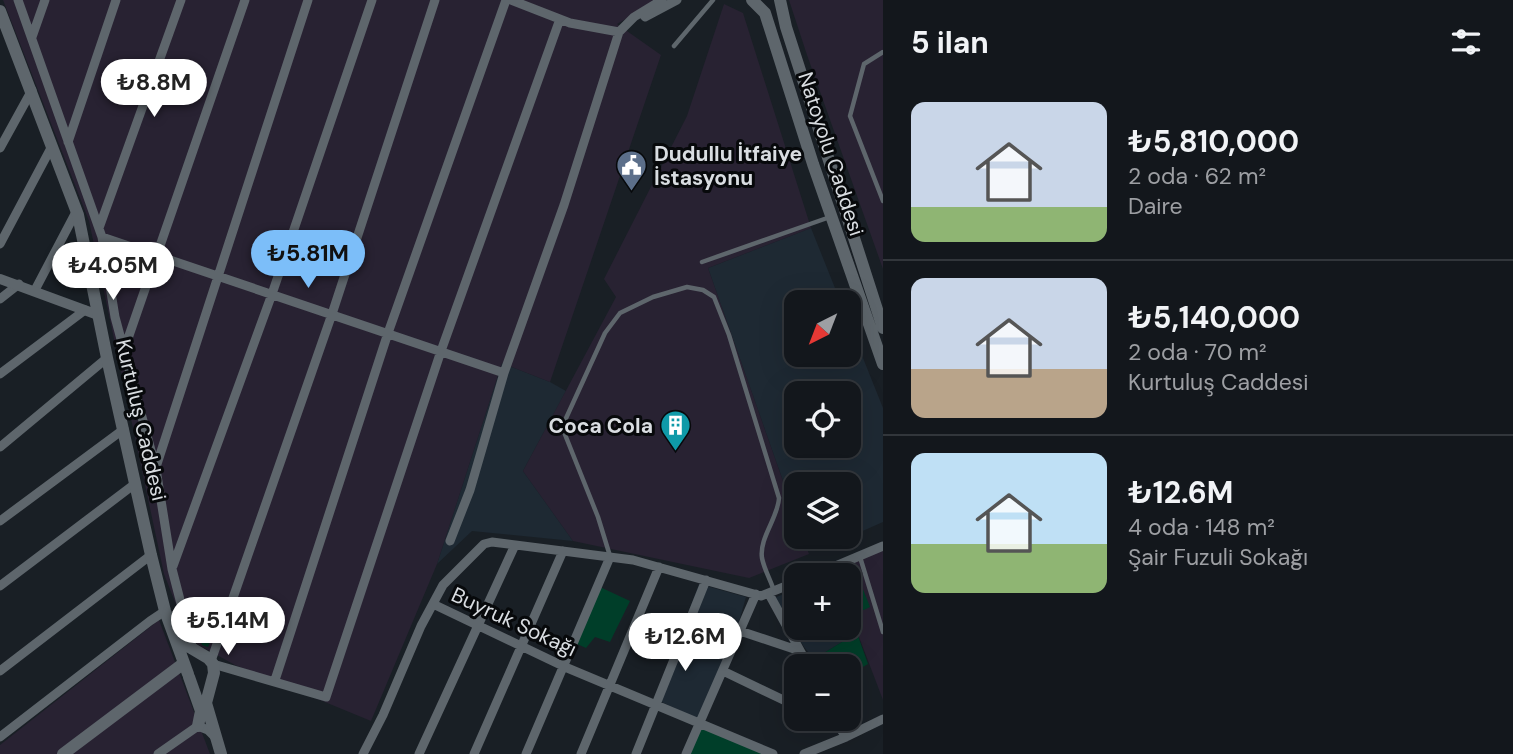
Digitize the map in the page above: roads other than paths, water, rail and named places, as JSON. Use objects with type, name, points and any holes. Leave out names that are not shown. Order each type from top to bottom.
[{"type":"main road","name":"Natoyolu Caddesi","points":[[752,0],[765,13],[831,217],[883,364]]},
{"type":"main road","name":"Natoyolu Caddesi","points":[[780,0],[786,27],[883,328]]},
{"type":"main road","name":"Kurtuluş Caddesi","points":[[0,14],[77,210],[151,555],[165,611],[201,711],[198,726]]},
{"type":"main road","points":[[176,639],[207,662]]},
{"type":"main road","points":[[63,754],[187,671],[190,662],[196,657],[207,662]]},
{"type":"main road","points":[[187,671],[200,684],[208,682],[207,662]]},
{"type":"main road","points":[[207,662],[206,702],[221,754]]},
{"type":"street","points":[[18,0],[101,232],[115,317],[156,469],[172,569],[207,662]]},
{"type":"street","points":[[32,37],[45,0]]},
{"type":"street","points":[[68,142],[116,0]]},
{"type":"street","points":[[101,232],[181,0]]},
{"type":"street","points":[[124,352],[245,0]]},
{"type":"street","points":[[156,469],[308,0]]},
{"type":"street","points":[[172,569],[272,294],[372,0]]},
{"type":"street","points":[[207,662],[332,314],[435,0]]},
{"type":"street","points":[[275,680],[388,333],[506,0]]},
{"type":"street","points":[[511,0],[570,23],[620,32]]},
{"type":"street","points":[[450,541],[470,490],[504,373],[564,205],[620,32],[627,24],[662,0]]},
{"type":"street","points":[[627,24],[677,0]]},
{"type":"street","points":[[207,662],[326,697],[441,351],[560,19]]},
{"type":"street","points":[[0,148],[32,90]]},
{"type":"street","points":[[0,244],[52,146]]},
{"type":"street","points":[[35,290],[77,210]]},
{"type":"street","points":[[101,232],[158,255],[504,373]]},
{"type":"street","points":[[0,279],[98,315]]},
{"type":"street","points":[[0,299],[19,284]]},
{"type":"street","points":[[0,374],[85,310]]},
{"type":"street","points":[[0,447],[107,358]]},
{"type":"street","points":[[0,521],[124,429]]},
{"type":"street","points":[[0,586],[135,483]]},
{"type":"street","points":[[363,754],[383,715],[421,625],[443,586],[484,544],[515,545],[633,559],[756,594],[772,593],[784,588]]},
{"type":"street","points":[[418,754],[515,545]]},
{"type":"street","points":[[845,563],[883,546]]},
{"type":"street","points":[[474,754],[564,551]]},
{"type":"street","points":[[0,671],[151,555]]},
{"type":"street","points":[[526,754],[610,557]]},
{"type":"street","points":[[581,754],[659,567]]},
{"type":"street","points":[[636,754],[706,580]]},
{"type":"street","points":[[772,593],[802,654]]},
{"type":"street","points":[[685,754],[756,594]]},
{"type":"street","name":"Buyruk Sokağı","points":[[433,604],[565,667],[774,754]]},
{"type":"street","points":[[0,737],[79,674],[165,611]]},
{"type":"street","points":[[740,631],[800,651]]},
{"type":"street","points":[[723,671],[784,700]]},
{"type":"street","points":[[810,753],[883,719]]},
{"type":"street","points":[[158,754],[198,726],[215,737]]},
{"type":"street","points":[[842,731],[846,737]]},
{"type":"lane","points":[[674,46],[713,0]]},
{"type":"lane","points":[[883,52],[864,64],[849,116],[883,201]]},
{"type":"lane","points":[[702,262],[831,217]]},
{"type":"lane","points":[[610,557],[598,517],[562,427],[605,333],[620,313],[653,297],[687,287],[703,290],[714,297],[729,335],[779,498],[762,557],[772,593]]},
{"type":"lane","points":[[860,557],[883,632]]},
{"type":"place","name":"Dudullu İtfaiye İstasyonu","points":[[631,193]]},
{"type":"place","name":"Coca Cola","points":[[676,453]]}]
